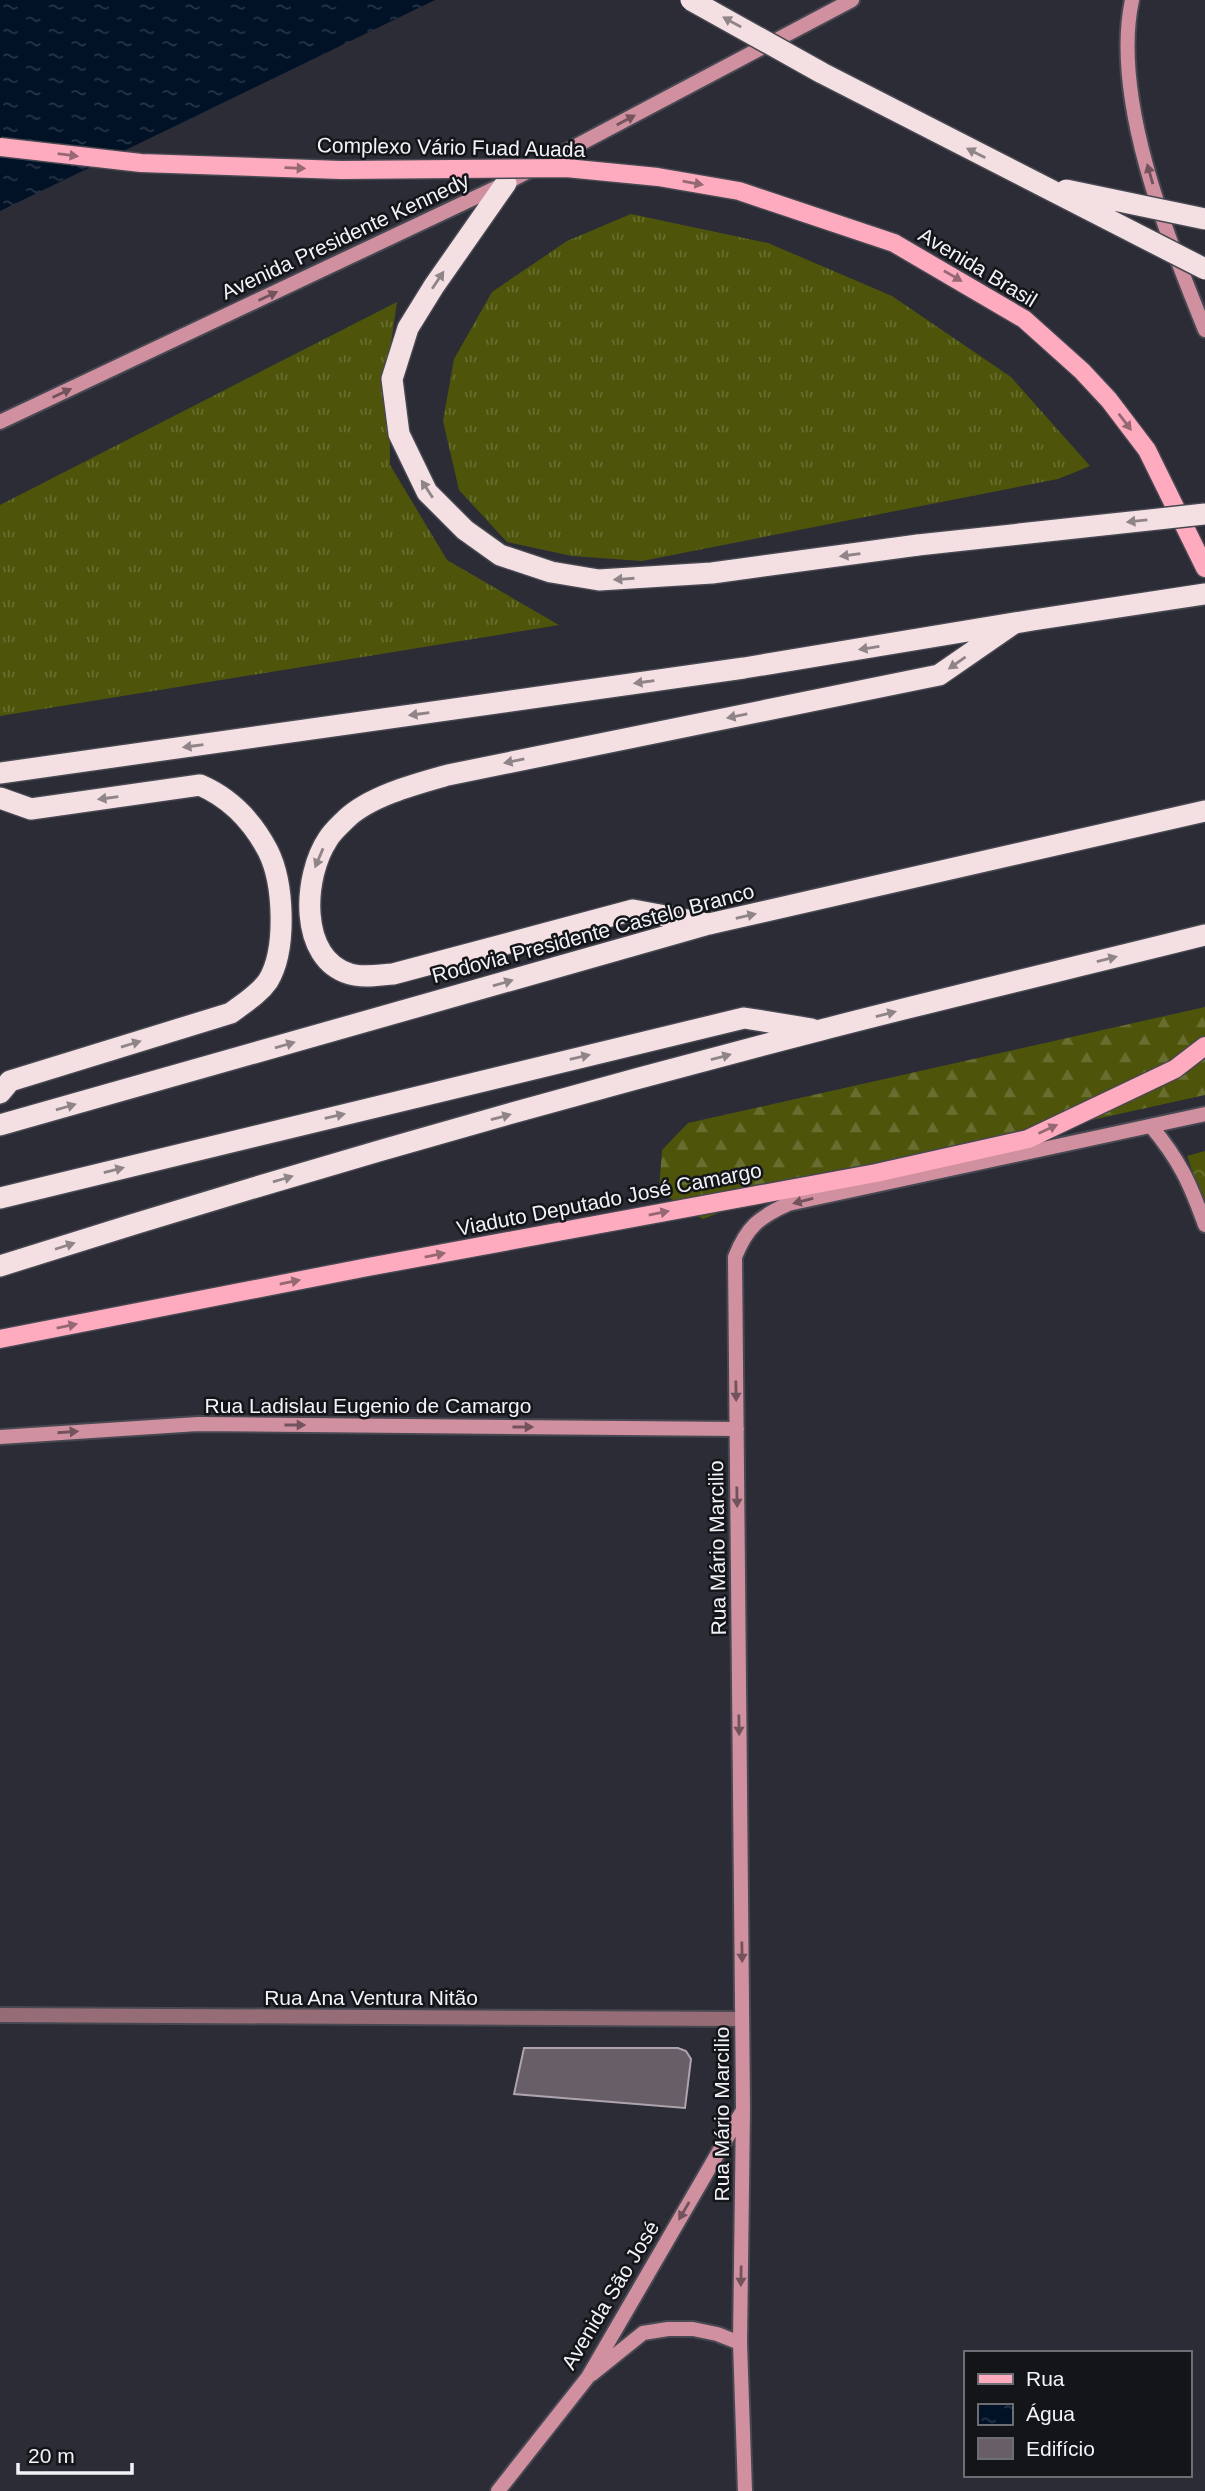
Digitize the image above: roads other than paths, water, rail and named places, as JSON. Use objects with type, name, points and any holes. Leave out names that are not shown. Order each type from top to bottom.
[{"type":"highway","points":[[691,0],[822,73],[1205,269]]},
{"type":"highway","points":[[506,183],[408,328],[392,379],[399,434],[427,492],[465,530],[500,555],[551,572],[599,580],[712,573],[918,545],[1205,514]]},
{"type":"highway","points":[[1036,184],[1205,219]]},
{"type":"highway","points":[[0,773],[744,668],[1205,594]]},
{"type":"highway","points":[[709,925],[633,911],[393,974],[372,976],[352,975],[337,969],[324,958],[315,939],[309,912],[315,867],[328,839],[348,817],[377,799],[448,775],[939,676],[1023,622]]},
{"type":"highway","points":[[0,798],[31,809],[200,785],[218,793],[239,809],[268,852],[279,894],[281,923],[278,955],[268,981],[254,996],[231,1013],[10,1081],[0,1093]]},
{"type":"highway","name":"Rodovia Presidente Castelo Branco","points":[[0,1125],[709,925],[1205,811]]},
{"type":"highway","points":[[0,1266],[160,1215],[422,1139],[820,1030],[1205,935]]},
{"type":"highway","points":[[0,1198],[744,1018],[820,1030]]},
{"type":"main road","name":"Avenida Presidente Kennedy","points":[[0,422],[506,183],[852,0]]},
{"type":"main road","points":[[1132,0],[1128,18],[1128,68],[1138,131],[1170,244],[1205,330]]},
{"type":"main road","name":"Complexo Vário Fuad Auada","points":[[0,147],[141,163],[341,170],[566,169],[645,176],[738,191],[894,243]]},
{"type":"main road","name":"Avenida Brasil","points":[[894,243],[1024,318],[1091,381],[1109,400],[1146,450],[1205,568]]},
{"type":"main road","name":"Viaduto Deputado José Camargo","points":[[0,1339],[382,1264],[876,1173],[1028,1139],[1175,1069],[1205,1046]]},
{"type":"main road","name":"Rua Mário Marcilio","points":[[745,2491],[740,2343],[743,2109],[736,1257],[749,1229],[762,1218],[788,1204],[1205,1114]]},
{"type":"main road","points":[[1151,1126],[1171,1150],[1189,1181],[1205,1225]]},
{"type":"main road","name":"Rua Ladislau Eugenio de Camargo","points":[[0,1437],[198,1424],[737,1429]]},
{"type":"main road","name":"Avenida São José","points":[[498,2491],[588,2377],[743,2109]]},
{"type":"main road","points":[[588,2377],[613,2360],[626,2344],[643,2333],[692,2329],[740,2343]]},
{"type":"street","name":"Rua Ana Ventura Nitão","points":[[0,2015],[742,2019]]},
{"type":"water","points":[[0,0],[435,0],[0,211]]}]
